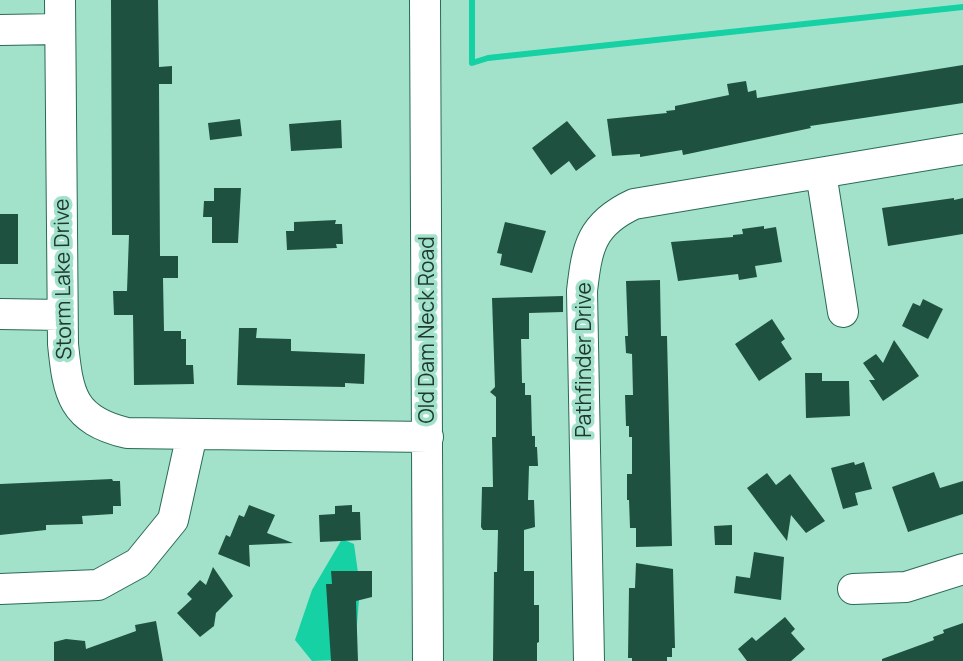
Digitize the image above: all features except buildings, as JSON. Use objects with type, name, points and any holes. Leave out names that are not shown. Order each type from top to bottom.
[{"type":"street","name":"Old Dam Neck Road","points":[[425,0],[428,661]]},
{"type":"street","name":"Storm Lake Drive","points":[[60,14],[62,315],[67,384],[82,410],[102,426],[127,433],[428,437]]},
{"type":"street","points":[[0,30],[60,14]]},
{"type":"street","name":"Pathfinder Drive","points":[[589,661],[582,291],[591,240],[602,224],[617,212],[634,204],[963,149]]},
{"type":"street","points":[[821,173],[843,312]]},
{"type":"street","points":[[0,314],[62,315]]},
{"type":"street","points":[[0,589],[98,585],[138,563],[173,520],[192,434]]},
{"type":"street","points":[[853,589],[906,587],[963,569]]},
{"type":"shaded area","points":[[342,539],[354,544],[360,587],[355,649],[339,660],[312,661],[295,640],[312,590]]},
{"type":"waterway","points":[[472,0],[472,63],[488,58],[963,7]]}]
